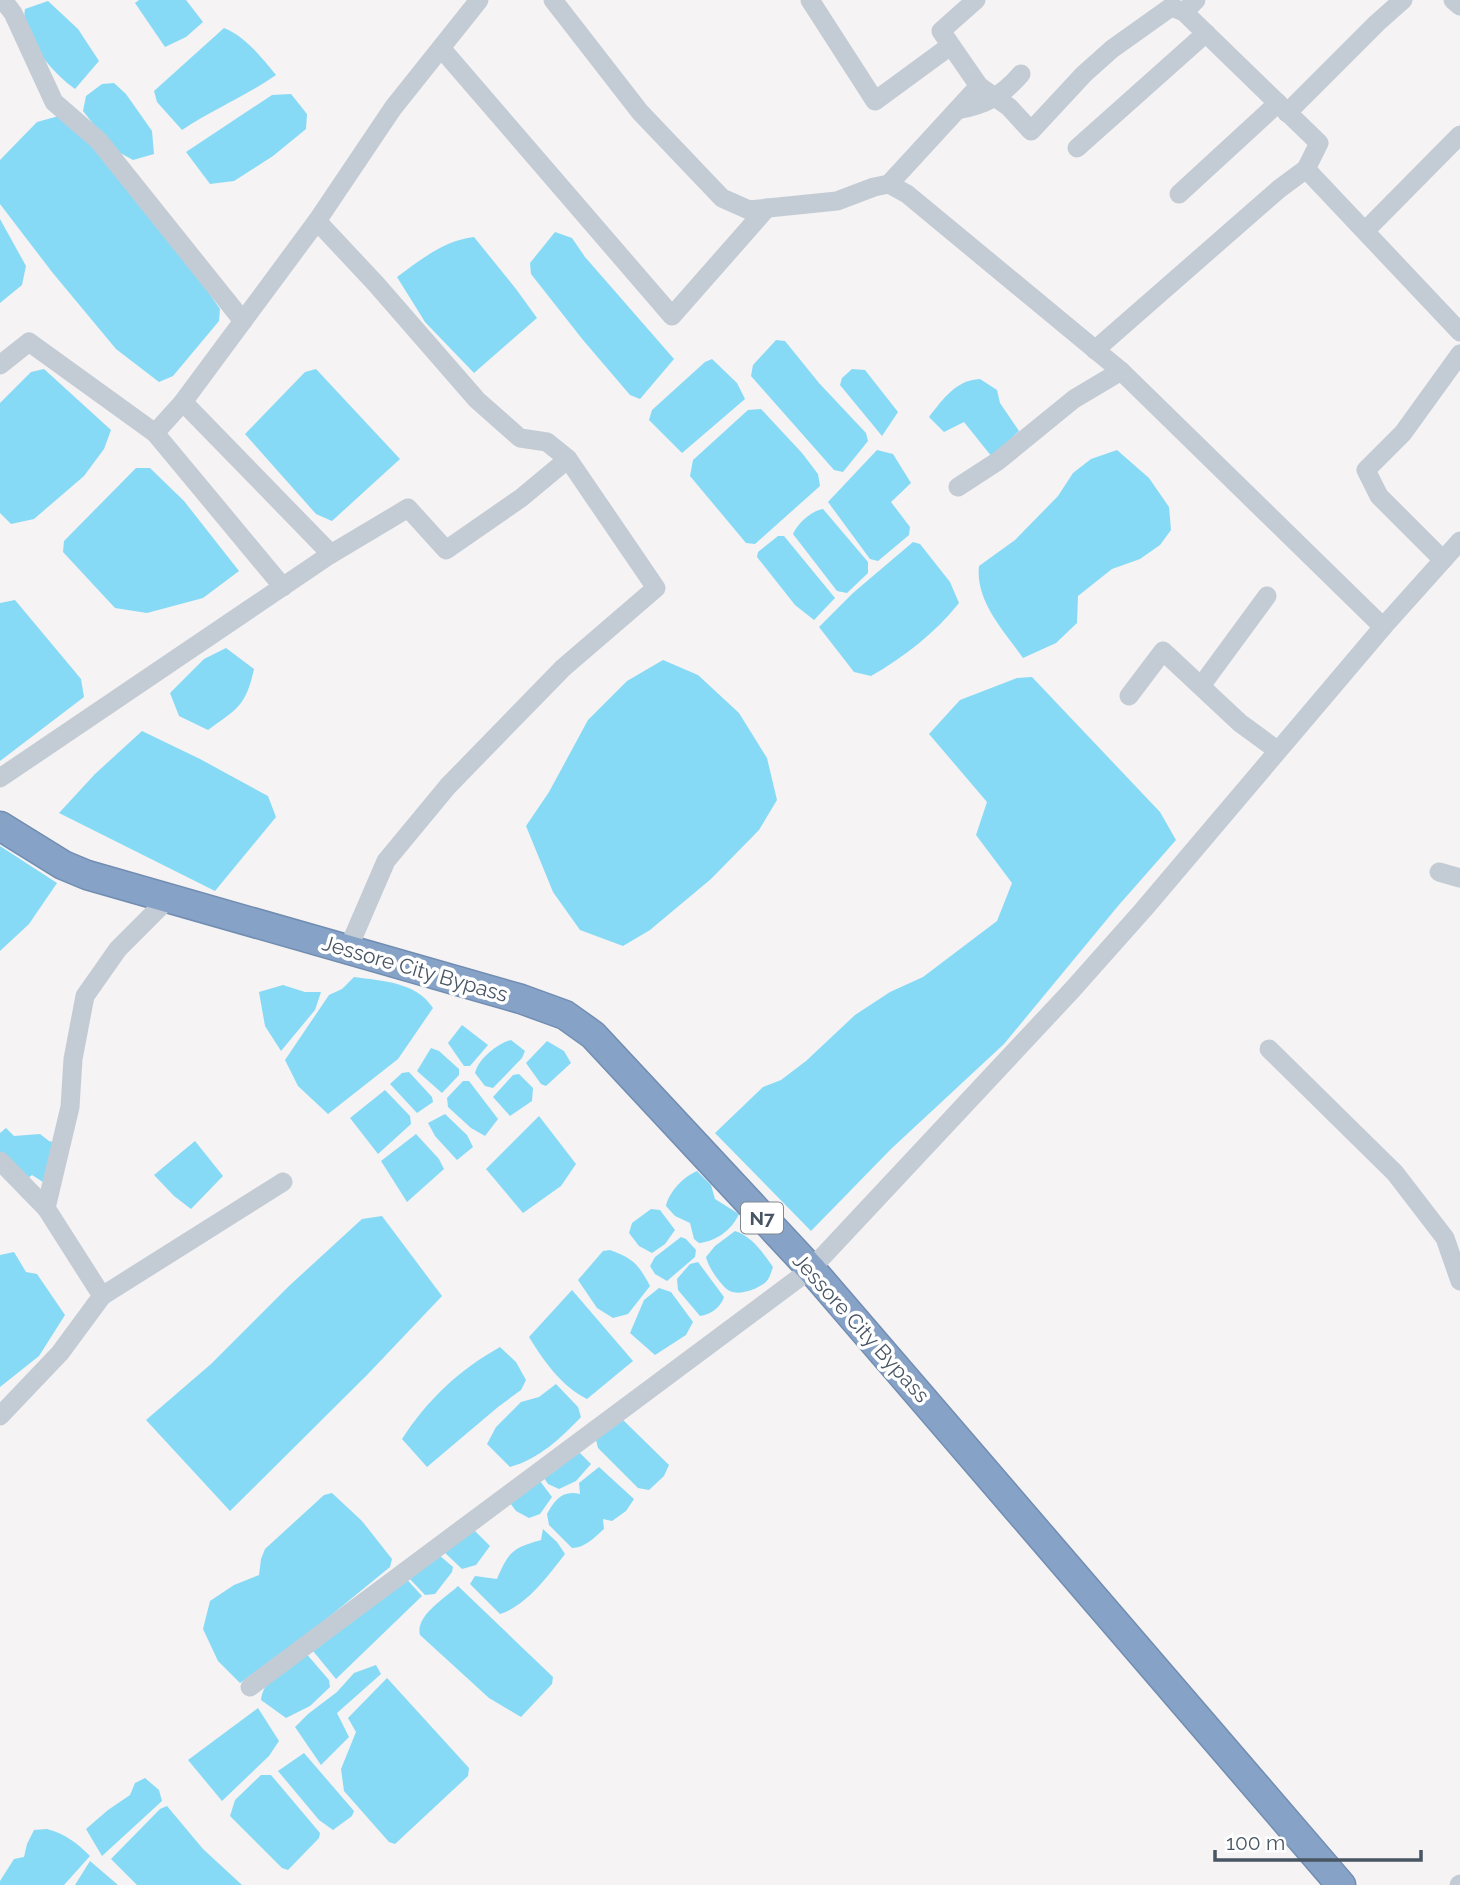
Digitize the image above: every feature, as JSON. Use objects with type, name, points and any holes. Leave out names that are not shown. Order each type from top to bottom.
[{"type":"highway","name":"Jessore City Bypass","points":[[0,826],[75,870],[105,881],[522,999],[565,1015],[593,1035],[811,1269],[1340,1885]]},
{"type":"street","points":[[3,0],[13,13],[54,102],[99,141],[243,321]]},
{"type":"street","points":[[155,433],[183,402],[317,221],[393,108],[479,0]]},
{"type":"street","points":[[553,0],[640,112],[722,198],[749,210],[837,201],[889,184],[979,86]]},
{"type":"street","points":[[810,0],[875,101],[950,46]]},
{"type":"street","points":[[976,0],[941,31],[979,86],[1009,107],[1031,131],[1084,74],[1112,49],[1171,7],[1190,6],[1206,33],[1319,143],[1306,169],[1279,188],[1095,350]]},
{"type":"street","points":[[1179,194],[1282,108],[1403,0]]},
{"type":"street","points":[[1452,0],[1460,6]]},
{"type":"street","points":[[1077,148],[1206,33]]},
{"type":"street","points":[[441,48],[673,316],[767,208]]},
{"type":"street","points":[[957,110],[979,106],[1009,89],[1021,74]]},
{"type":"street","points":[[1364,231],[1460,135]]},
{"type":"street","points":[[1306,169],[1460,332]]},
{"type":"street","points":[[889,184],[907,194],[1121,371],[1383,627]]},
{"type":"street","points":[[317,221],[477,400],[520,438],[547,442],[568,459],[656,587],[562,668],[448,786],[386,861],[348,949]]},
{"type":"street","points":[[0,365],[29,342],[155,433],[283,587]]},
{"type":"street","points":[[1443,560],[1379,496],[1366,470],[1403,433],[1460,354]]},
{"type":"street","points":[[958,487],[998,461],[1074,399],[1121,371]]},
{"type":"street","points":[[183,402],[331,554]]},
{"type":"street","points":[[0,778],[331,554],[408,508],[446,550],[521,498],[568,459]]},
{"type":"street","points":[[250,1687],[811,1269],[1072,990],[1460,541]]},
{"type":"street","points":[[1201,687],[1266,596]]},
{"type":"street","points":[[1129,696],[1163,651],[1240,723],[1277,750]]},
{"type":"street","points":[[1439,872],[1460,878]]},
{"type":"street","points":[[46,1208],[71,1107],[73,1059],[85,996],[118,949],[169,898]]},
{"type":"street","points":[[1269,1049],[1395,1173],[1445,1238],[1460,1281]]},
{"type":"street","points":[[0,1161],[46,1208],[102,1296]]},
{"type":"street","points":[[0,1416],[60,1353],[102,1296],[282,1182]]},
{"type":"water","points":[[139,0],[186,0],[203,22],[186,37],[165,47],[135,3]]},
{"type":"water","points":[[48,1],[78,29],[99,61],[75,89],[49,65],[27,31],[25,9]]},
{"type":"water","points":[[224,28],[246,42],[276,75],[182,130],[157,102],[154,91]]},
{"type":"water","points":[[114,83],[126,94],[152,131],[154,154],[133,160],[113,149],[83,111],[86,96],[102,84]]},
{"type":"water","points":[[291,94],[307,114],[306,129],[273,156],[234,181],[210,184],[186,152],[272,95]]},
{"type":"water","points":[[66,114],[196,274],[220,309],[219,321],[173,376],[159,382],[116,349],[0,204],[0,160],[37,122]]},
{"type":"water","points":[[0,219],[26,266],[22,285],[0,303]]},
{"type":"water","points":[[555,232],[572,238],[585,257],[674,359],[640,399],[630,395],[531,274],[530,263]]},
{"type":"water","points":[[474,237],[537,318],[474,373],[425,322],[397,277],[443,246]]},
{"type":"water","points":[[776,340],[785,341],[819,383],[866,433],[868,441],[843,472],[834,470],[751,376],[753,365]]},
{"type":"water","points":[[712,359],[737,383],[745,399],[682,453],[649,420],[652,410],[705,362]]},
{"type":"water","points":[[44,369],[111,430],[104,449],[84,476],[34,519],[11,524],[0,513],[0,403],[31,372]]},
{"type":"water","points":[[316,369],[400,459],[332,521],[316,514],[245,434],[305,372]]},
{"type":"water","points":[[852,369],[865,370],[898,412],[882,436],[840,385],[842,378]]},
{"type":"water","points":[[980,379],[997,390],[1000,403],[1019,431],[992,457],[964,422],[944,432],[929,417],[957,387]]},
{"type":"water","points":[[761,409],[802,453],[818,474],[820,486],[755,544],[746,543],[690,476],[693,460],[748,410]]},
{"type":"water","points":[[877,450],[893,454],[911,483],[891,502],[910,527],[909,535],[878,561],[870,559],[828,502]]},
{"type":"water","points":[[1117,450],[1149,478],[1169,507],[1171,530],[1160,545],[1140,559],[1112,569],[1078,596],[1077,623],[1056,643],[1023,658],[986,603],[979,579],[979,566],[1015,540],[1058,496],[1073,473],[1091,459]]},
{"type":"water","points":[[136,468],[150,468],[184,501],[239,571],[203,598],[147,613],[115,608],[63,552],[64,541]]},
{"type":"water","points":[[823,509],[868,562],[868,573],[847,593],[837,591],[793,534],[805,518]]},
{"type":"water","points":[[778,536],[784,536],[835,598],[814,620],[795,605],[757,557],[758,552]]},
{"type":"water","points":[[913,542],[920,544],[950,582],[959,603],[918,644],[895,661],[871,676],[854,672],[819,627],[853,593]]},
{"type":"water","points":[[15,600],[81,679],[84,697],[0,761],[0,603]]},
{"type":"water","points":[[226,648],[254,669],[248,691],[239,706],[208,730],[179,716],[170,693],[204,659]]},
{"type":"water","points":[[663,660],[698,675],[739,713],[767,758],[777,800],[759,830],[711,879],[650,930],[623,946],[580,930],[553,892],[526,826],[549,792],[588,720],[627,681]]},
{"type":"water","points":[[1032,677],[1160,812],[1176,840],[1004,1044],[891,1149],[811,1231],[715,1133],[763,1087],[781,1080],[806,1061],[855,1015],[890,992],[923,977],[997,921],[1012,883],[976,835],[987,802],[929,734],[960,700],[1017,678]]},
{"type":"water","points":[[142,731],[268,796],[276,817],[215,891],[59,813],[95,774]]},
{"type":"water","points":[[0,846],[57,883],[29,924],[0,951]]},
{"type":"water","points":[[354,977],[398,984],[418,993],[433,1008],[398,1059],[328,1114],[298,1086],[285,1060],[329,995],[342,989]]},
{"type":"water","points":[[283,985],[305,992],[321,992],[315,1010],[281,1051],[265,1026],[259,992]]},
{"type":"water","points":[[462,1025],[488,1045],[470,1066],[464,1066],[448,1043]]},
{"type":"water","points":[[511,1040],[525,1051],[522,1058],[493,1088],[485,1086],[475,1073],[480,1062],[500,1044]]},
{"type":"water","points":[[547,1041],[564,1051],[571,1063],[546,1086],[541,1084],[526,1063]]},
{"type":"water","points":[[431,1048],[439,1051],[459,1069],[459,1075],[442,1093],[417,1071]]},
{"type":"water","points":[[409,1072],[432,1097],[433,1102],[417,1113],[390,1084],[402,1073]]},
{"type":"water","points":[[519,1074],[533,1088],[532,1101],[510,1116],[493,1097],[513,1075]]},
{"type":"water","points":[[463,1081],[469,1081],[498,1119],[485,1136],[471,1128],[448,1107],[447,1098]]},
{"type":"water","points":[[385,1090],[410,1116],[411,1124],[378,1154],[350,1118]]},
{"type":"water","points":[[445,1114],[467,1135],[473,1147],[457,1160],[435,1136],[428,1123]]},
{"type":"water","points":[[539,1116],[576,1164],[561,1186],[523,1213],[486,1169]]},
{"type":"water","points":[[6,1128],[14,1136],[40,1134],[49,1141],[58,1143],[43,1182],[32,1175],[27,1179],[0,1153],[0,1133]]},
{"type":"water","points":[[416,1134],[439,1159],[444,1169],[407,1202],[381,1161]]},
{"type":"water","points":[[195,1141],[223,1176],[191,1209],[154,1175]]},
{"type":"water","points":[[697,1171],[711,1185],[715,1199],[739,1214],[722,1234],[699,1243],[694,1239],[690,1223],[675,1216],[666,1206],[677,1185]]},
{"type":"water","points":[[651,1209],[660,1210],[675,1230],[665,1244],[652,1253],[639,1246],[629,1233],[632,1223]]},
{"type":"water","points":[[382,1216],[442,1296],[230,1511],[146,1420],[211,1364],[289,1286],[362,1219]]},
{"type":"water","points":[[735,1231],[752,1241],[773,1267],[766,1282],[742,1292],[728,1290],[718,1280],[706,1257],[715,1246]]},
{"type":"water","points":[[681,1237],[696,1250],[695,1257],[667,1281],[655,1274],[650,1266],[655,1257]]},
{"type":"water","points":[[610,1250],[635,1263],[650,1286],[628,1314],[613,1318],[597,1308],[578,1280],[603,1251]]},
{"type":"water","points":[[14,1252],[26,1272],[37,1274],[65,1315],[39,1356],[0,1387],[0,1255]]},
{"type":"water","points":[[698,1262],[724,1297],[715,1310],[700,1316],[678,1290],[677,1279],[690,1264]]},
{"type":"water","points":[[659,1288],[671,1292],[693,1322],[686,1335],[655,1355],[630,1333],[644,1300]]},
{"type":"water","points":[[572,1290],[633,1361],[587,1399],[561,1380],[529,1337]]},
{"type":"water","points":[[500,1347],[516,1362],[526,1380],[521,1390],[427,1467],[402,1439],[445,1387],[471,1365]]},
{"type":"water","points":[[556,1384],[578,1407],[581,1417],[540,1453],[510,1467],[487,1444],[496,1427],[521,1402],[539,1397]]},
{"type":"water","points":[[620,1417],[669,1465],[664,1476],[649,1490],[638,1488],[598,1448],[595,1436]]},
{"type":"water","points":[[580,1453],[591,1464],[576,1481],[559,1489],[548,1484],[540,1472]]},
{"type":"water","points":[[599,1467],[634,1499],[626,1511],[612,1521],[603,1519],[604,1529],[593,1539],[572,1548],[549,1525],[547,1514],[560,1497],[568,1493],[580,1494],[579,1483]]},
{"type":"water","points":[[537,1477],[552,1497],[540,1514],[529,1518],[516,1511],[507,1499]]},
{"type":"water","points":[[332,1493],[362,1521],[392,1559],[390,1567],[319,1625],[240,1683],[218,1661],[203,1629],[210,1601],[234,1585],[259,1575],[265,1549],[324,1495]]},
{"type":"water","points":[[469,1525],[490,1546],[476,1565],[462,1569],[442,1550]]},
{"type":"water","points":[[543,1529],[565,1554],[528,1597],[500,1614],[470,1584],[475,1576],[497,1579],[509,1556],[518,1548],[541,1540]]},
{"type":"water","points":[[439,1555],[453,1567],[452,1572],[435,1594],[425,1595],[409,1578]]},
{"type":"water","points":[[401,1573],[422,1596],[336,1679],[313,1651]]},
{"type":"water","points":[[458,1586],[553,1677],[552,1684],[521,1717],[489,1698],[420,1635],[426,1614]]},
{"type":"water","points":[[304,1651],[329,1680],[330,1687],[310,1706],[286,1718],[261,1700],[262,1693],[277,1671]]},
{"type":"water","points":[[376,1665],[381,1674],[337,1713],[349,1737],[321,1765],[295,1727],[337,1692],[354,1673]]},
{"type":"water","points":[[387,1678],[469,1768],[468,1776],[395,1844],[389,1842],[344,1791],[341,1769],[356,1732],[348,1718]]},
{"type":"water","points":[[258,1708],[279,1741],[269,1756],[222,1801],[188,1760]]},
{"type":"water","points":[[304,1753],[354,1811],[352,1816],[333,1830],[319,1820],[278,1771]]},
{"type":"water","points":[[261,1775],[271,1775],[320,1833],[319,1838],[288,1870],[282,1868],[230,1816],[235,1800]]},
{"type":"water","points":[[145,1778],[159,1790],[162,1801],[102,1856],[86,1829],[130,1795],[135,1783]]},
{"type":"water","points":[[167,1806],[203,1849],[242,1885],[137,1885],[111,1859],[160,1809]]},
{"type":"water","points":[[47,1829],[70,1839],[90,1856],[64,1885],[0,1885],[14,1859],[24,1857],[34,1830]]},
{"type":"water","points":[[90,1861],[118,1885],[75,1885]]}]
